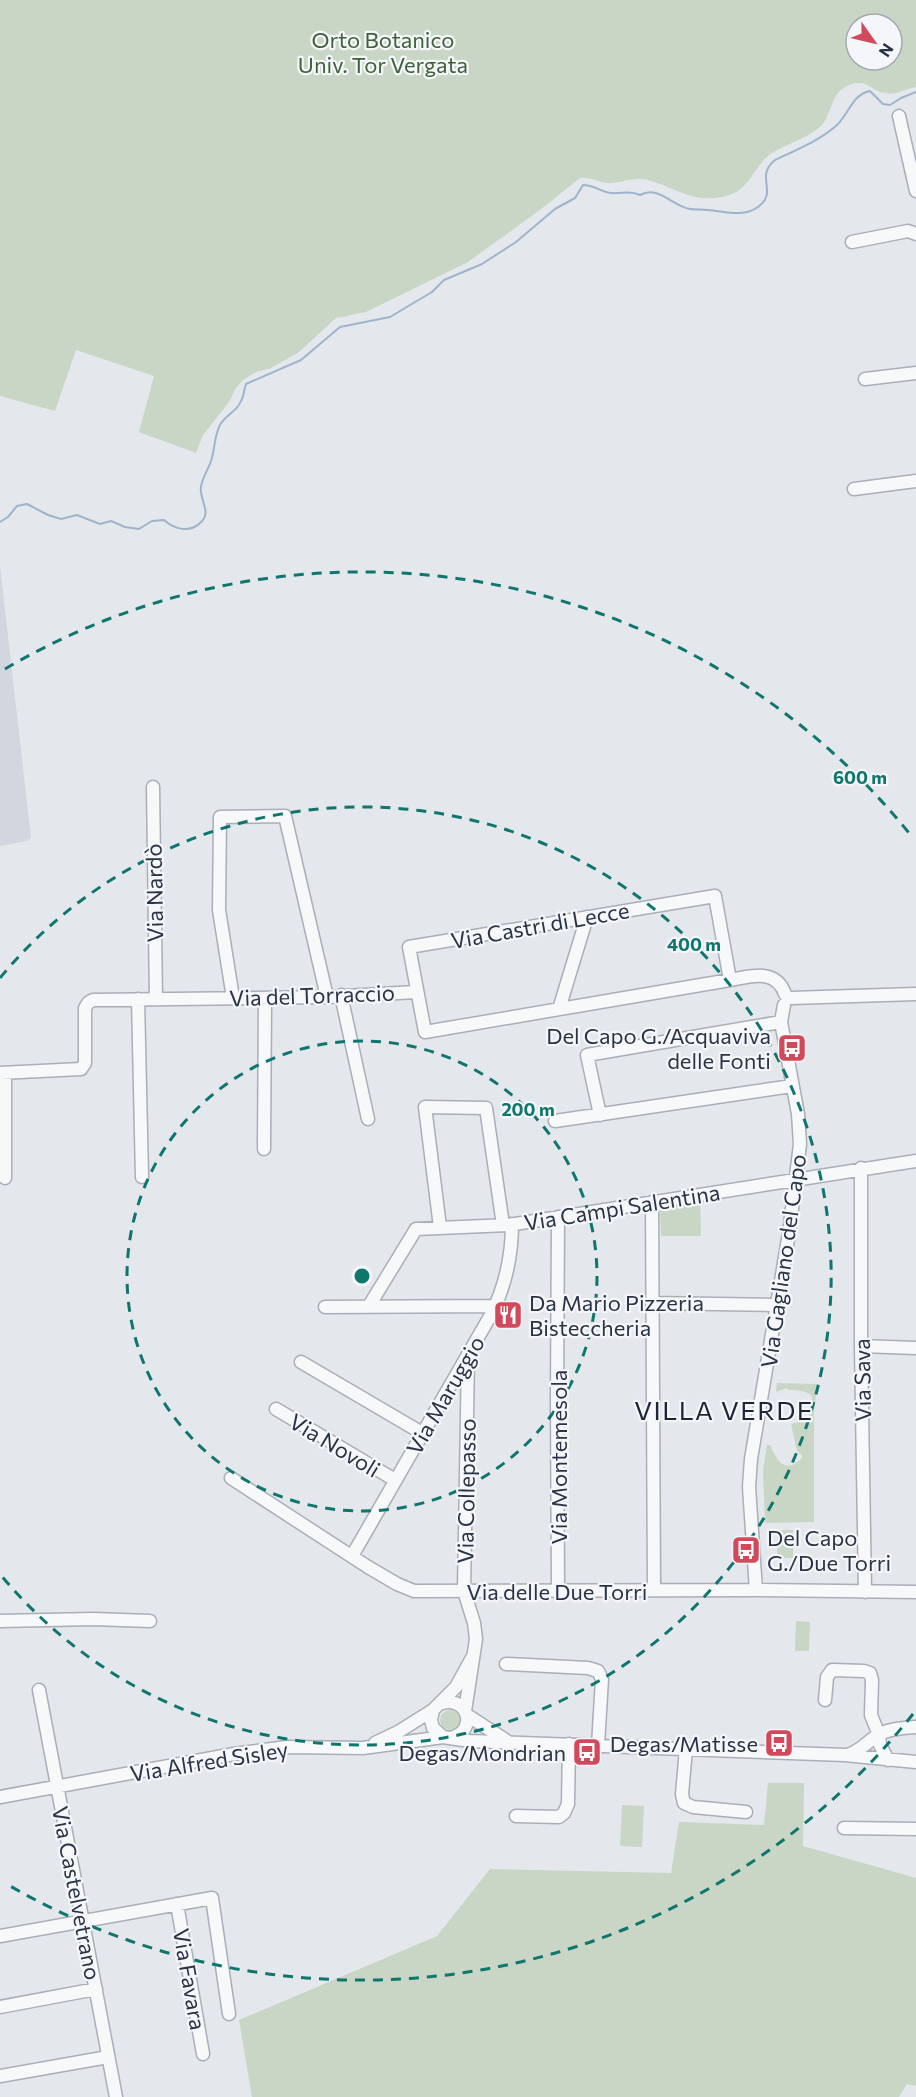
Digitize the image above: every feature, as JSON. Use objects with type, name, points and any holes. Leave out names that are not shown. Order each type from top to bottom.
[{"type":"street","points":[[899,116],[916,191]]},
{"type":"street","points":[[852,242],[908,231],[916,234]]},
{"type":"street","points":[[865,379],[916,373]]},
{"type":"street","points":[[854,489],[916,481]]},
{"type":"street","name":"Via Nardò","points":[[153,787],[156,999]]},
{"type":"street","points":[[233,998],[219,910],[220,817],[285,816],[327,997]]},
{"type":"street","name":"Via Castri di Lecce","points":[[416,992],[409,947],[715,896],[730,980]]},
{"type":"street","points":[[559,1009],[586,917]]},
{"type":"street","name":"Via del Torraccio","points":[[3,1073],[81,1070],[85,1063],[85,1008],[93,1000],[327,997],[416,992],[425,1032],[766,975],[780,984],[787,999]]},
{"type":"street","points":[[787,999],[916,994]]},
{"type":"street","points":[[341,995],[368,1119]]},
{"type":"street","points":[[264,1149],[265,998]]},
{"type":"street","points":[[138,999],[142,1177]]},
{"type":"street","name":"Via Gagliano del Capo","points":[[756,1590],[749,1487],[751,1459],[797,1180],[800,1144],[798,1114],[781,1022],[787,999]]},
{"type":"street","points":[[600,1115],[587,1055],[781,1022]]},
{"type":"street","points":[[3,1073],[4,1178]]},
{"type":"street","points":[[555,1121],[792,1086]]},
{"type":"street","name":"Via Maruggio","points":[[351,1556],[495,1306],[510,1263],[508,1225],[486,1108],[425,1107],[440,1227]]},
{"type":"street","name":"Via Campi Salentina","points":[[369,1306],[416,1229],[508,1225],[916,1161]]},
{"type":"street","name":"Via Sava","points":[[861,1168],[865,1592]]},
{"type":"street","points":[[652,1203],[654,1590]]},
{"type":"street","name":"Via Montemesola","points":[[558,1216],[558,1590]]},
{"type":"street","points":[[652,1303],[777,1305]]},
{"type":"street","points":[[325,1307],[495,1306]]},
{"type":"street","points":[[861,1346],[916,1348]]},
{"type":"street","name":"Via Collepasso","points":[[466,1713],[476,1633],[464,1591],[468,1355]]},
{"type":"street","points":[[301,1362],[422,1433]]},
{"type":"street","name":"Via Novoli","points":[[276,1409],[395,1480]]},
{"type":"street","name":"Via delle Due Torri","points":[[231,1478],[392,1581],[408,1589],[423,1592],[756,1590],[916,1592]]},
{"type":"street","points":[[0,1621],[150,1621]]},
{"type":"street","points":[[363,1748],[398,1732],[436,1707],[456,1687],[472,1658]]},
{"type":"street","points":[[506,1664],[588,1668],[598,1671],[602,1679],[598,1746]]},
{"type":"street","points":[[825,1700],[826,1678],[832,1670],[869,1672],[872,1680],[871,1715],[879,1735],[881,1748],[888,1760]]},
{"type":"street","name":"Via Castelvetrano","points":[[39,1690],[116,2097]]},
{"type":"street","points":[[436,1707],[453,1702],[491,1732],[508,1741]]},
{"type":"street","points":[[436,1707],[431,1720],[433,1728],[447,1738],[456,1736],[463,1730],[467,1723],[466,1713]]},
{"type":"street","points":[[845,1755],[858,1751],[879,1735],[893,1730],[916,1727]]},
{"type":"street","name":"Via Alfred Sisley","points":[[0,1797],[234,1754],[287,1747],[363,1748],[447,1738],[474,1742],[508,1741],[845,1755],[916,1762]]},
{"type":"street","points":[[516,1816],[559,1816],[564,1813],[567,1806],[569,1744]]},
{"type":"street","points":[[686,1749],[682,1794],[684,1803],[693,1807],[746,1812]]},
{"type":"street","points":[[844,1828],[916,1829]]},
{"type":"street","points":[[0,1935],[212,1898],[229,2014]]},
{"type":"street","name":"Via Favara","points":[[177,1904],[203,2054]]},
{"type":"street","points":[[0,2007],[96,1989]]},
{"type":"street","points":[[0,2076],[108,2057]]},
{"type":"shaded area","points":[[0,566],[31,838],[27,841],[0,846]]},
{"type":"green space","name":"Orto Botanico Univ. Tor Vergata","points":[[0,0],[916,0],[916,87],[889,93],[880,92],[859,83],[847,86],[837,94],[820,127],[768,156],[744,186],[722,197],[692,196],[643,179],[607,183],[580,178],[468,262],[366,312],[336,318],[299,352],[243,380],[203,435],[196,453],[139,432],[154,376],[76,350],[55,411],[0,396]]},
{"type":"green space","points":[[700,1201],[701,1236],[661,1236],[660,1208]]},
{"type":"green space","points":[[777,1383],[817,1384],[814,1412],[814,1522],[765,1523],[763,1470],[767,1445],[770,1445],[779,1461],[786,1466],[802,1458],[797,1451],[791,1424],[808,1417],[812,1405],[812,1396],[806,1393],[787,1388],[776,1392]]},
{"type":"green space","points":[[777,1530],[793,1530],[793,1558],[777,1558]]},
{"type":"green space","points":[[796,1621],[810,1622],[809,1651],[795,1651]]},
{"type":"green space","points":[[450,1710],[457,1713],[460,1720],[457,1727],[450,1730],[443,1727],[440,1720],[443,1713]]},
{"type":"green space","points":[[768,1783],[804,1783],[803,1846],[916,1878],[916,2086],[907,2084],[899,2097],[252,2097],[239,2020],[437,1936],[490,1869],[671,1873],[679,1822],[764,1825]]},
{"type":"green space","points":[[622,1805],[644,1806],[642,1847],[620,1846]]},
{"type":"waterway","points":[[0,522],[8,517],[17,506],[27,504],[61,519],[77,515],[100,524],[111,521],[125,527],[139,529],[152,521],[164,520],[182,529],[197,526],[205,514],[201,487],[210,464],[218,429],[239,405],[246,384],[301,360],[340,327],[390,317],[432,292],[444,280],[482,264],[516,242],[555,209],[575,198],[583,185],[611,193],[659,194],[690,209],[733,213],[752,210],[758,207],[767,196],[766,172],[769,166],[775,160],[832,129],[842,120],[859,96],[870,91],[883,104],[890,105],[916,92]]},
{"type":"place","name":"Del Capo G./Acquaviva delle Fonti","points":[[792,1048]]},
{"type":"place","name":"Da Mario Pizzeria Bisteccheria","points":[[508,1315]]},
{"type":"place","name":"Del Capo G./Due Torri","points":[[746,1550]]},
{"type":"place","name":"Degas/Matisse","points":[[779,1743]]},
{"type":"place","name":"Degas/Mondrian","points":[[587,1752]]},
{"type":"district","name":"VILLA VERDE","points":[[724,1409]]}]
